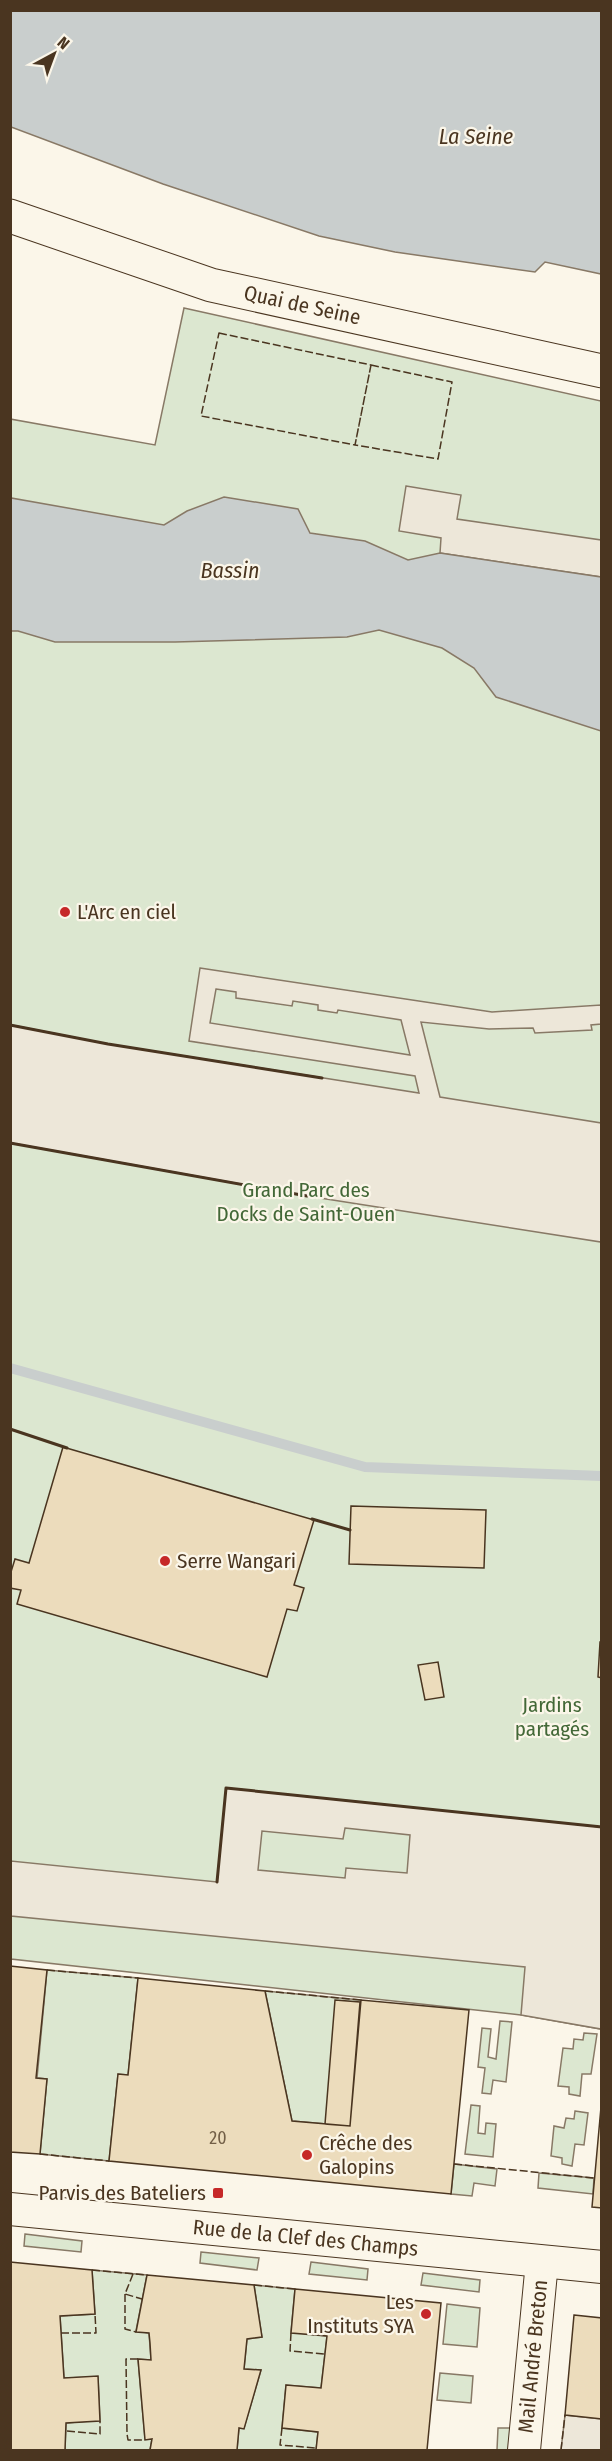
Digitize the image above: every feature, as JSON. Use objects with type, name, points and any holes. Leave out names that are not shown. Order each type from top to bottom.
[{"type":"main road","name":"Quai de Seine","points":[[10,216],[211,285],[602,371]]},
{"type":"street","name":"Rue de la Clef des Champs","points":[[10,2209],[602,2267]]},
{"type":"street","name":"Mail André Breton","points":[[524,2451],[542,2262]]},
{"type":"green space","name":"Grand Parc des Docks de Saint-Ouen","points":[[184,308],[601,401],[601,2029],[521,2015],[11,1959],[10,419],[155,445]]},
{"type":"green space","points":[[47,1970],[138,1978],[128,2075],[118,2074],[109,2161],[40,2154],[47,2079],[37,2078]]},
{"type":"green space","points":[[265,1991],[361,2000],[350,2126],[292,2121]]},
{"type":"green space","points":[[500,2021],[512,2022],[506,2082],[493,2080],[491,2094],[482,2093],[485,2068],[478,2067],[482,2028],[491,2029],[488,2057],[496,2059]]},
{"type":"green space","points":[[584,2033],[597,2034],[591,2074],[582,2074],[580,2096],[569,2094],[569,2087],[558,2086],[563,2048],[573,2049],[574,2039],[583,2040]]},
{"type":"green space","points":[[471,2105],[480,2106],[478,2133],[485,2134],[486,2123],[496,2124],[493,2157],[465,2154]]},
{"type":"green space","points":[[575,2111],[588,2113],[584,2145],[575,2144],[572,2166],[562,2164],[562,2158],[551,2156],[554,2126],[564,2128],[566,2118],[574,2119]]},
{"type":"green space","points":[[454,2164],[497,2169],[495,2186],[474,2183],[472,2196],[451,2194]]},
{"type":"green space","points":[[539,2173],[594,2178],[593,2194],[538,2188]]},
{"type":"green space","points":[[25,2234],[82,2241],[81,2252],[24,2246]]},
{"type":"green space","points":[[201,2252],[259,2258],[257,2270],[200,2263]]},
{"type":"green space","points":[[311,2262],[368,2269],[367,2280],[309,2274]]},
{"type":"green space","points":[[92,2270],[147,2275],[136,2331],[149,2333],[151,2360],[138,2359],[145,2439],[152,2439],[150,2450],[65,2450],[66,2423],[100,2420],[98,2377],[64,2378],[60,2316],[95,2314]]},
{"type":"green space","points":[[423,2273],[480,2280],[479,2292],[421,2285]]},
{"type":"green space","points":[[254,2285],[295,2289],[291,2332],[327,2336],[321,2388],[286,2385],[282,2428],[318,2432],[316,2450],[237,2450],[239,2428],[244,2428],[261,2370],[244,2369],[247,2339],[262,2337]]},
{"type":"green space","points":[[447,2304],[480,2308],[477,2347],[443,2344]]},
{"type":"green space","points":[[440,2373],[473,2376],[471,2403],[437,2400]]},
{"type":"green space","points":[[498,2428],[514,2428],[512,2450],[497,2450]]},
{"type":"shaded area","points":[[406,486],[461,495],[457,519],[601,540],[601,577],[440,553],[441,538],[399,531]]},
{"type":"shaded area","points":[[200,968],[492,1012],[601,1005],[601,1024],[591,1025],[592,1030],[535,1033],[533,1028],[489,1029],[421,1022],[440,1097],[601,1123],[601,1242],[307,1196],[11,1143],[11,1025],[108,1044],[419,1093],[415,1076],[189,1041]],"holes":[[[216,989],[236,992],[236,998],[292,1006],[293,1001],[318,1005],[318,1010],[337,1013],[338,1010],[401,1020],[410,1055],[210,1023]]]},
{"type":"shaded area","points":[[226,1788],[601,1827],[601,2029],[521,2015],[525,1967],[11,1916],[11,1861],[217,1882]],"holes":[[[345,1828],[410,1835],[407,1873],[346,1868],[345,1878],[258,1870],[262,1831],[343,1839]]]},
{"type":"shaded area","points":[[565,2415],[601,2419],[601,2450],[561,2450]]},
{"type":"water","name":"La Seine","points":[[10,11],[601,11],[601,274],[545,262],[535,272],[395,252],[319,236],[163,184],[11,127]]},
{"type":"water","name":"Bassin","points":[[224,497],[298,509],[310,533],[365,541],[408,560],[440,553],[601,577],[601,731],[496,697],[474,668],[442,648],[379,630],[347,637],[175,642],[55,642],[11,631],[11,498],[164,525],[187,511]]},
{"type":"building","name":"Serre Wangari","points":[[63,1447],[314,1520],[294,1585],[304,1588],[297,1611],[287,1609],[267,1677],[17,1604],[21,1590],[10,1588],[10,1575],[15,1559],[29,1563]]},
{"type":"building","points":[[351,1506],[486,1510],[484,1568],[349,1564]]},
{"type":"building","points":[[600,1642],[602,1642],[602,1678],[598,1677]]},
{"type":"building","points":[[438,1662],[444,1697],[425,1700],[418,1665]]},
{"type":"building","points":[[10,1966],[47,1970],[36,2078],[47,2079],[40,2154],[10,2152]]},
{"type":"building","points":[[138,1978],[265,1991],[292,2121],[350,2126],[361,2000],[469,2010],[451,2194],[109,2161],[118,2074],[128,2075]]},
{"type":"building","points":[[335,2000],[360,2002],[350,2126],[325,2124]]},
{"type":"building","points":[[602,2096],[602,2208],[592,2207]]},
{"type":"building","points":[[10,2262],[92,2270],[95,2314],[60,2316],[64,2378],[98,2376],[100,2421],[66,2423],[65,2450],[10,2450]]},
{"type":"building","points":[[147,2275],[254,2285],[262,2337],[247,2339],[244,2369],[261,2370],[244,2429],[239,2428],[237,2450],[150,2450],[152,2439],[145,2440],[138,2359],[151,2360],[149,2333],[136,2332]]},
{"type":"building","points":[[295,2289],[441,2303],[427,2450],[316,2450],[318,2432],[282,2428],[286,2385],[321,2388],[327,2336],[291,2333]]},
{"type":"building","points":[[574,2315],[602,2318],[602,2419],[565,2415]]},
{"type":"waterway","points":[[10,1368],[365,1467],[602,1476]]},
{"type":"fence","points":[[219,333],[371,365],[355,445],[201,416],[219,333]]},
{"type":"fence","points":[[371,365],[452,382],[438,459],[355,445],[371,365]]},
{"type":"fence","points":[[47,1970],[138,1978]]},
{"type":"fence","points":[[265,1991],[361,2000]]},
{"type":"fence","points":[[40,2154],[109,2161]]},
{"type":"fence","points":[[454,2164],[594,2178]]},
{"type":"fence","points":[[92,2270],[147,2275]]},
{"type":"fence","points":[[133,2274],[125,2294],[142,2299]]},
{"type":"fence","points":[[254,2285],[295,2289]]},
{"type":"fence","points":[[125,2294],[125,2329],[136,2332]]},
{"type":"fence","points":[[61,2333],[96,2333],[95,2314]]},
{"type":"fence","points":[[291,2333],[290,2351],[324,2354]]},
{"type":"fence","points":[[138,2359],[126,2359],[127,2434],[128,2440],[145,2440]]},
{"type":"fence","points":[[561,2450],[565,2415]]},
{"type":"fence","points":[[67,2431],[100,2434],[100,2421]]},
{"type":"fence","points":[[282,2428],[280,2445],[316,2448]]},
{"type":"wall","points":[[10,1025],[108,1044],[322,1078]]},
{"type":"wall","points":[[10,1143],[307,1196]]},
{"type":"wall","points":[[10,1429],[67,1448]]},
{"type":"wall","points":[[312,1519],[350,1530]]},
{"type":"wall","points":[[217,1882],[226,1788],[602,1827]]},
{"type":"place","name":"L'Arc en ciel","points":[[65,912]]},
{"type":"place","name":"Serre Wangari","points":[[165,1561]]},
{"type":"place","name":"Crêche des Galopins","points":[[307,2155]]},
{"type":"place","name":"Parvis des Bateliers","points":[[218,2193]]},
{"type":"place","name":"Les Instituts SYA","points":[[426,2314]]},
{"type":"park label","name":"Jardins partagés","points":[[552,1717]]}]
